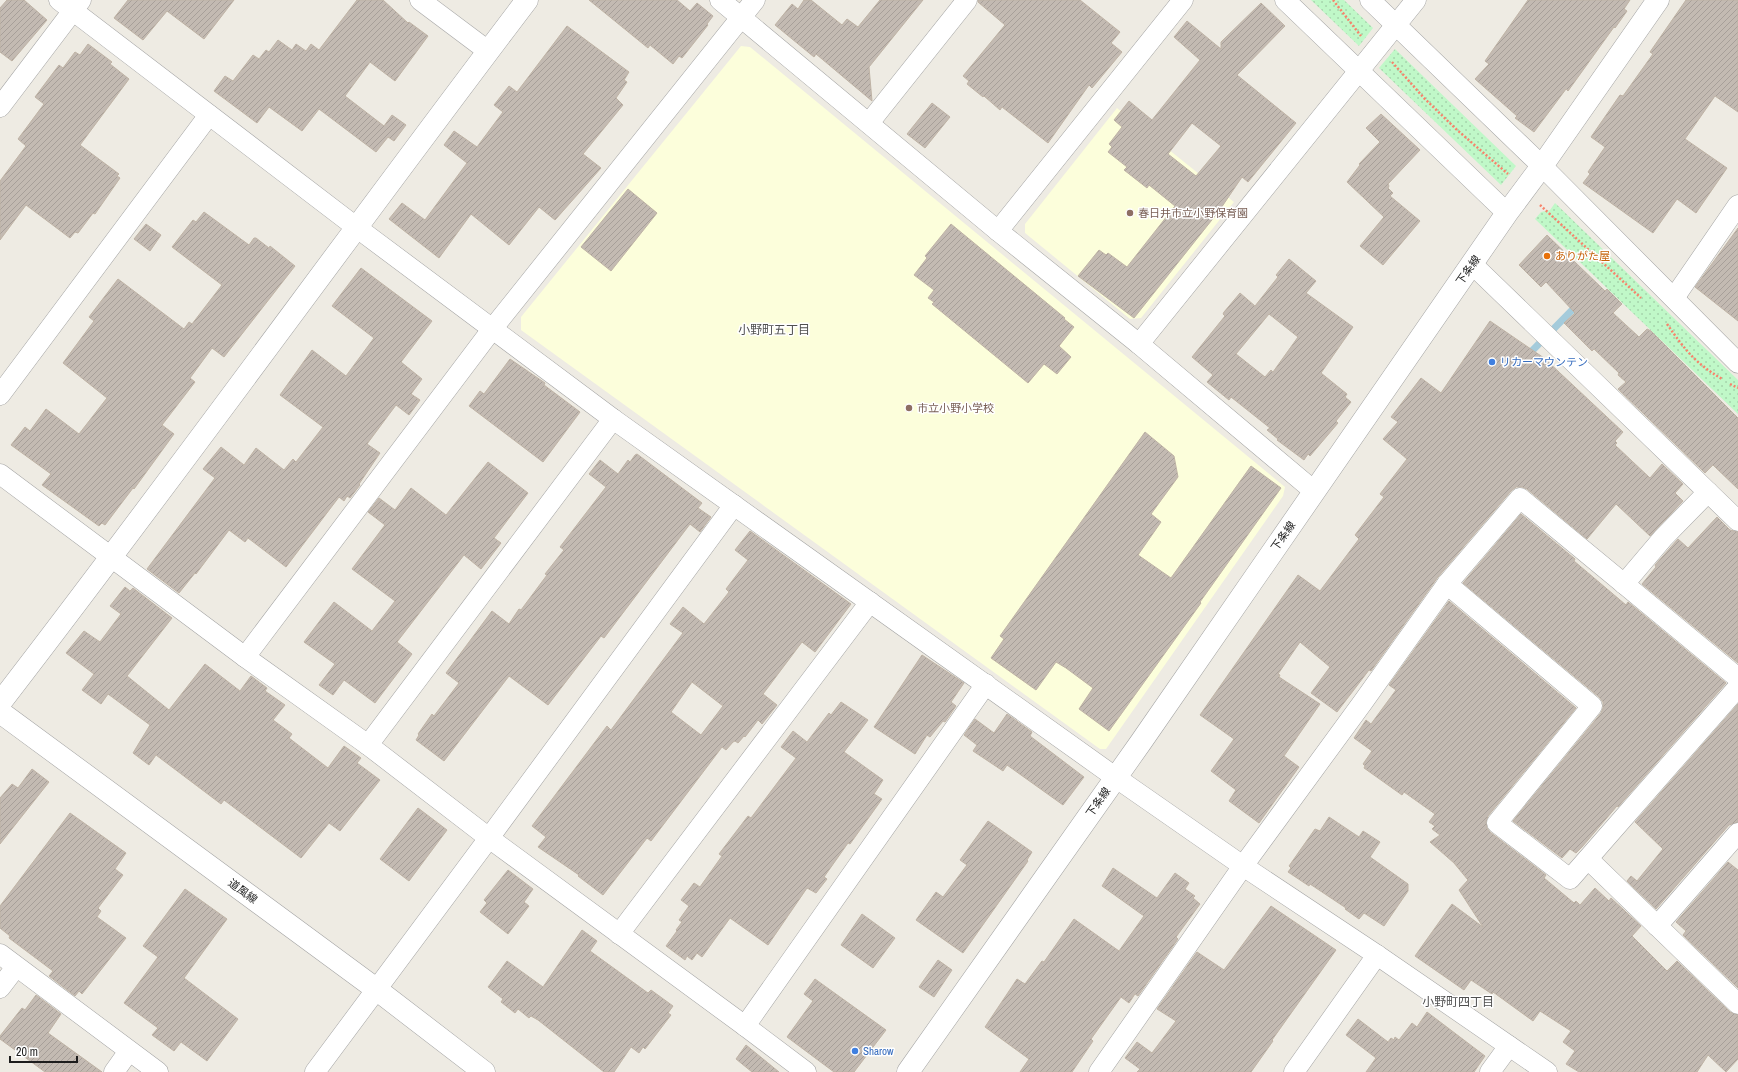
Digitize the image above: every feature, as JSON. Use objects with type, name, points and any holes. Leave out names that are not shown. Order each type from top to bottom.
[{"type":"street","points":[[420,0],[488,51]]},
{"type":"street","points":[[0,703],[112,558],[356,227],[527,0]]},
{"type":"street","points":[[720,0],[998,230],[1139,344],[1314,491]]},
{"type":"street","points":[[245,657],[493,328],[755,0]]},
{"type":"street","points":[[869,123],[967,0]]},
{"type":"street","points":[[998,230],[1183,0]]},
{"type":"street","points":[[1285,0],[1358,72],[1507,213]]},
{"type":"street","points":[[1370,0],[1542,166],[1738,363]]},
{"type":"street","points":[[1139,344],[1416,0]]},
{"type":"street","name":"下条線","points":[[908,1072],[1507,213],[1542,166],[1658,0]]},
{"type":"street","points":[[0,107],[71,4],[209,115],[613,419],[1115,777],[1243,866],[1377,955],[1547,1072]]},
{"type":"street","points":[[0,394],[209,115]]},
{"type":"street","points":[[1674,298],[1738,205]]},
{"type":"street","points":[[1472,264],[1738,521]]},
{"type":"street","points":[[368,745],[613,419]]},
{"type":"street","points":[[0,474],[245,657],[368,745],[490,838],[806,1072]]},
{"type":"street","points":[[1624,584],[1663,538],[1708,492]]},
{"type":"street","points":[[1099,1072],[1243,866],[1359,708],[1447,584],[1520,498],[1738,678]]},
{"type":"street","points":[[315,1072],[490,838],[734,505]]},
{"type":"street","points":[[1447,584],[1592,706],[1497,823],[1570,879],[1738,687]]},
{"type":"street","points":[[619,934],[870,602]]},
{"type":"street","points":[[745,1026],[986,684]]},
{"type":"street","name":"道風線","points":[[0,712],[376,989],[484,1072]]},
{"type":"street","points":[[1657,926],[1738,833]]},
{"type":"street","points":[[1588,859],[1657,926],[1736,999]]},
{"type":"street","points":[[0,954],[158,1072]]},
{"type":"street","points":[[1294,1072],[1377,955]]},
{"type":"street","points":[[0,988],[16,967]]},
{"type":"street","points":[[1490,1072],[1509,1046]]},
{"type":"street","points":[[114,1072],[129,1051]]},
{"type":"shaded area","name":"市立小野小学校","points":[[741,46],[750,47],[1285,487],[1283,496],[1106,749],[1100,749],[521,330],[521,317]]},
{"type":"shaded area","name":"春日井市立小野保育園","points":[[1117,108],[1234,202],[1141,318],[1130,319],[1025,233],[1025,224]]},
{"type":"green space","points":[[1311,0],[1344,0],[1373,28],[1359,46]]},
{"type":"green space","points":[[1395,49],[1516,166],[1501,185],[1379,68]]},
{"type":"green space","points":[[1555,203],[1738,380],[1738,414],[1535,219],[1541,212],[1550,210]]},
{"type":"building","points":[[7,0],[24,0],[47,20],[12,61],[0,52],[0,8]]},
{"type":"building","points":[[128,0],[234,0],[204,39],[167,11],[143,40],[114,18]]},
{"type":"building","points":[[357,0],[383,0],[408,23],[409,22],[428,36],[395,81],[370,62],[345,96],[384,126],[392,115],[406,125],[394,141],[388,137],[376,152],[319,109],[302,131],[269,107],[257,123],[214,91],[225,76],[233,81],[253,55],[259,59],[266,50],[269,52],[278,40],[292,50],[296,44],[306,51],[311,44],[319,50]]},
{"type":"building","points":[[589,0],[677,0],[690,11],[697,3],[713,16],[707,24],[708,25],[682,58],[679,56],[673,64],[650,45],[648,48]]},
{"type":"building","points":[[804,0],[811,0],[842,25],[847,19],[858,27],[880,0],[923,0],[869,67],[872,101],[816,54],[814,57],[775,25],[792,4],[798,9]]},
{"type":"building","points":[[978,0],[1080,0],[1120,32],[1111,43],[1122,52],[1092,88],[1089,85],[1048,143],[1002,107],[1000,110],[984,96],[983,97],[967,84],[969,81],[963,76],[1005,25],[978,2]]},
{"type":"building","points":[[1528,0],[1630,0],[1624,9],[1627,11],[1615,28],[1614,27],[1568,91],[1566,89],[1534,132],[1515,118],[1517,116],[1475,79],[1489,64],[1485,61]]},
{"type":"building","points":[[1686,0],[1738,0],[1738,112],[1715,96],[1685,139],[1727,168],[1696,213],[1677,199],[1653,233],[1583,183],[1590,174],[1588,172],[1605,147],[1591,137],[1620,95],[1623,96],[1653,54],[1650,52]]},
{"type":"building","points":[[1261,3],[1285,26],[1237,75],[1296,123],[1248,182],[1242,177],[1219,211],[1134,318],[1078,276],[1099,250],[1106,255],[1108,253],[1127,267],[1175,206],[1149,185],[1147,188],[1124,170],[1127,167],[1108,152],[1112,147],[1109,144],[1122,127],[1114,120],[1129,101],[1152,120],[1200,60],[1174,37],[1187,21],[1221,49],[1221,42]],"holes":[[[1192,123],[1221,146],[1196,176],[1168,154]]]},
{"type":"building","points":[[567,26],[629,72],[624,80],[627,82],[616,98],[623,105],[583,154],[601,168],[555,220],[539,207],[509,245],[471,214],[439,258],[389,219],[402,203],[425,220],[467,163],[444,145],[454,131],[477,147],[503,112],[494,105],[509,86],[517,92]]},
{"type":"building","points":[[88,44],[112,62],[110,64],[129,79],[80,145],[119,174],[117,176],[120,178],[95,214],[93,213],[78,233],[75,232],[70,238],[26,205],[0,240],[0,181],[26,146],[18,139],[44,104],[35,97],[59,65],[63,68],[75,52],[80,55]]},
{"type":"building","points":[[932,103],[950,117],[925,148],[907,134]]},
{"type":"building","points":[[1381,114],[1420,150],[1388,184],[1388,188],[1393,193],[1390,196],[1420,221],[1383,265],[1360,246],[1384,217],[1347,182],[1360,165],[1359,164],[1380,142],[1366,128]]},
{"type":"building","points":[[628,189],[657,213],[611,271],[581,247]]},
{"type":"building","points":[[204,212],[249,245],[254,238],[256,238],[269,248],[270,246],[295,266],[224,357],[212,348],[190,378],[195,382],[162,425],[174,434],[134,489],[133,488],[105,525],[102,523],[99,526],[42,485],[51,474],[11,445],[25,427],[30,431],[46,409],[79,434],[107,398],[63,363],[94,321],[89,317],[118,279],[184,329],[189,322],[192,324],[222,285],[172,247],[193,220],[196,222]]},
{"type":"building","points":[[146,224],[161,235],[150,251],[134,239]]},
{"type":"building","points":[[951,224],[1074,327],[1059,346],[1071,357],[1057,374],[1044,364],[1028,383],[932,304],[934,302],[928,298],[934,290],[914,275],[927,258],[925,256]]},
{"type":"building","points":[[1738,228],[1738,321],[1695,287]]},
{"type":"building","points":[[1547,235],[1605,291],[1607,289],[1622,304],[1613,313],[1639,337],[1647,329],[1651,331],[1738,418],[1738,489],[1713,465],[1705,473],[1618,389],[1626,382],[1618,375],[1619,373],[1594,349],[1592,351],[1564,323],[1575,313],[1546,282],[1541,287],[1519,265]]},
{"type":"building","points":[[1289,259],[1316,281],[1306,293],[1353,327],[1321,373],[1347,394],[1345,397],[1351,402],[1336,421],[1338,423],[1310,456],[1308,454],[1304,460],[1277,440],[1278,439],[1267,430],[1270,428],[1231,397],[1229,400],[1207,382],[1213,375],[1192,357],[1225,316],[1223,314],[1224,312],[1240,293],[1255,306],[1278,277],[1276,275]],"holes":[[[1269,314],[1298,337],[1273,372],[1271,370],[1265,377],[1236,354]]]},
{"type":"building","points":[[361,268],[432,321],[401,362],[422,379],[411,394],[420,400],[409,415],[396,405],[367,444],[380,453],[359,484],[360,485],[350,498],[347,496],[344,501],[339,497],[286,567],[248,538],[245,542],[229,530],[196,574],[195,573],[179,593],[147,569],[215,478],[203,469],[221,447],[244,465],[256,448],[284,470],[293,459],[296,462],[323,427],[280,395],[312,350],[346,376],[374,338],[332,306]]},
{"type":"building","points":[[1490,321],[1544,358],[1623,432],[1615,441],[1617,443],[1615,445],[1650,478],[1662,464],[1683,484],[1675,493],[1683,501],[1650,536],[1616,504],[1587,539],[1527,489],[1516,487],[1438,577],[1371,671],[1369,670],[1337,712],[1311,693],[1330,667],[1300,642],[1278,674],[1280,675],[1279,677],[1320,704],[1284,756],[1299,767],[1259,823],[1229,801],[1236,790],[1211,771],[1234,739],[1200,715],[1298,575],[1320,591],[1359,539],[1355,535],[1384,497],[1380,494],[1407,459],[1383,439],[1398,422],[1391,417],[1421,378],[1441,393]]},
{"type":"building","points":[[510,359],[545,383],[544,385],[580,412],[543,462],[469,406],[480,391],[484,394]]},
{"type":"building","points":[[1145,432],[1174,456],[1178,477],[1151,514],[1161,522],[1138,555],[1171,578],[1251,466],[1281,488],[1109,731],[1079,709],[1093,688],[1066,668],[1056,662],[1036,690],[991,658],[1004,639],[1000,636]]},
{"type":"building","points":[[637,454],[702,503],[698,508],[711,517],[700,532],[690,524],[604,638],[601,636],[548,705],[509,676],[444,761],[416,740],[419,735],[418,734],[432,714],[434,716],[459,683],[446,673],[492,611],[509,624],[519,609],[521,610],[547,575],[545,574],[564,550],[560,547],[606,487],[589,474],[600,460],[618,474],[628,460],[630,462]]},
{"type":"building","points":[[488,462],[528,493],[494,538],[501,543],[481,569],[464,555],[397,642],[412,654],[375,703],[344,680],[333,695],[319,685],[335,664],[304,642],[334,602],[372,631],[395,601],[352,569],[385,525],[368,512],[379,498],[395,510],[411,488],[446,515]]},
{"type":"building","points":[[1521,514],[1575,559],[1574,561],[1626,605],[1628,602],[1726,683],[1582,847],[1576,853],[1570,849],[1562,858],[1513,821],[1601,713],[1603,702],[1599,697],[1463,583]]},
{"type":"building","points":[[1717,517],[1730,530],[1738,532],[1738,663],[1642,584],[1656,567],[1655,565],[1678,539],[1688,548]]},
{"type":"building","points":[[750,531],[851,604],[815,652],[802,642],[763,694],[777,705],[762,724],[758,720],[745,737],[744,736],[738,743],[735,741],[733,742],[726,750],[722,747],[651,841],[647,838],[603,895],[578,876],[579,875],[538,847],[546,837],[532,826],[607,726],[611,730],[683,633],[670,624],[683,607],[704,624],[729,592],[726,589],[748,560],[735,550]],"holes":[[[692,682],[723,706],[701,735],[671,712]]]},
{"type":"building","points":[[125,587],[130,591],[133,588],[172,618],[127,676],[169,710],[205,664],[240,691],[251,676],[267,688],[265,691],[285,705],[273,720],[292,734],[289,738],[328,768],[344,746],[361,758],[357,763],[380,780],[340,831],[329,823],[301,858],[224,800],[221,804],[156,755],[149,765],[133,753],[150,725],[108,694],[101,704],[82,690],[94,674],[66,653],[84,631],[100,642],[121,614],[110,606]]},
{"type":"building","points":[[1449,601],[1576,708],[1488,816],[1486,822],[1487,828],[1490,832],[1546,875],[1544,878],[1574,903],[1576,901],[1580,905],[1595,888],[1609,901],[1611,898],[1641,926],[1632,936],[1667,971],[1677,961],[1730,1012],[1738,1015],[1738,1059],[1726,1072],[1708,1055],[1697,1072],[1579,1072],[1566,1064],[1575,1051],[1563,1042],[1571,1031],[1540,1011],[1533,1021],[1493,992],[1492,994],[1471,980],[1464,990],[1415,956],[1452,904],[1483,927],[1459,890],[1468,880],[1454,863],[1430,842],[1440,835],[1432,829],[1435,826],[1429,822],[1435,814],[1404,792],[1402,795],[1364,768],[1365,766],[1363,764],[1372,751],[1354,738],[1366,720],[1371,724],[1396,690],[1389,685]]},
{"type":"building","points":[[922,655],[964,683],[951,702],[956,706],[945,722],[943,721],[930,737],[927,735],[915,754],[874,727]]},
{"type":"building","points":[[841,702],[868,720],[844,752],[883,780],[874,794],[882,799],[824,877],[827,879],[816,893],[807,888],[768,945],[730,918],[702,957],[697,953],[692,960],[687,956],[685,960],[666,946],[677,931],[676,930],[682,922],[679,920],[689,906],[681,900],[694,883],[700,887],[722,856],[719,854],[748,816],[751,818],[796,758],[781,747],[793,731],[807,742],[829,713],[831,715]]},
{"type":"building","points":[[1738,704],[1738,822],[1729,825],[1656,909],[1627,881],[1631,876],[1637,881],[1663,849],[1635,822]]},
{"type":"building","points":[[1007,714],[1032,732],[1030,736],[1084,777],[1063,805],[1007,765],[1003,771],[973,751],[977,745],[964,735],[975,719],[994,733]]},
{"type":"building","points":[[32,769],[49,782],[0,844],[0,798],[12,784],[18,788]]},
{"type":"building","points":[[418,808],[447,830],[409,881],[380,859]]},
{"type":"building","points":[[70,813],[126,853],[115,869],[123,875],[98,908],[101,911],[97,917],[126,938],[82,994],[79,991],[75,996],[49,976],[53,971],[9,938],[10,936],[0,928],[0,906]]},
{"type":"building","points":[[1329,817],[1359,837],[1363,831],[1380,842],[1370,857],[1408,884],[1408,891],[1384,926],[1364,913],[1359,919],[1345,909],[1346,908],[1310,884],[1309,886],[1288,872],[1291,868],[1289,866],[1315,829],[1320,831]]},
{"type":"building","points":[[988,821],[1032,852],[1027,860],[1028,861],[963,953],[916,920],[936,892],[943,897],[967,865],[960,860]]},
{"type":"building","points":[[1728,862],[1738,870],[1738,988],[1683,935],[1686,931],[1676,922]]},
{"type":"building","points":[[1113,868],[1157,898],[1175,873],[1189,883],[1185,889],[1195,896],[1193,898],[1200,904],[1176,937],[1178,939],[1138,996],[1135,994],[1129,1003],[1121,997],[1091,1039],[1093,1041],[1072,1072],[1020,1072],[1029,1059],[985,1027],[1017,979],[1025,984],[1042,961],[1044,962],[1074,919],[1119,951],[1144,916],[1102,886]]},
{"type":"building","points":[[508,870],[533,889],[524,902],[529,906],[508,934],[480,912],[487,903],[484,900]]},
{"type":"building","points":[[185,889],[227,919],[184,978],[238,1019],[207,1061],[181,1042],[174,1051],[152,1035],[158,1028],[124,1003],[158,957],[143,946]]},
{"type":"building","points":[[1271,906],[1336,950],[1251,1072],[1137,1072],[1140,1069],[1125,1058],[1137,1042],[1152,1053],[1176,1021],[1157,1009],[1197,952],[1224,970]]},
{"type":"building","points":[[862,914],[895,938],[873,968],[841,945]]},
{"type":"building","points":[[582,930],[597,941],[590,951],[648,993],[651,990],[673,1006],[668,1013],[671,1015],[645,1049],[643,1047],[639,1053],[631,1047],[614,1072],[604,1072],[538,1020],[531,1016],[529,1018],[518,1009],[515,1013],[501,1002],[503,999],[488,987],[507,961],[543,987]]},
{"type":"building","points":[[938,960],[952,970],[934,997],[919,987]]},
{"type":"building","points":[[815,979],[886,1030],[854,1072],[834,1072],[787,1037],[813,1001],[804,994]]},
{"type":"building","points":[[36,995],[61,1014],[48,1033],[102,1072],[45,1072],[0,1039],[0,1036],[22,1008],[25,1010]]},
{"type":"building","points":[[1427,1012],[1485,1056],[1474,1072],[1366,1072],[1376,1058],[1346,1035],[1358,1019],[1388,1042],[1391,1038],[1394,1040],[1395,1037],[1399,1040],[1412,1023],[1417,1027]]},
{"type":"building","points":[[746,1045],[779,1072],[752,1072],[736,1059]]},
{"type":"waterway","points":[[1526,357],[1579,303]]},
{"type":"place","name":"春日井市立小野保育園","points":[[1130,213]]},
{"type":"place","name":"ありがた屋","points":[[1547,256]]},
{"type":"place","name":"リカーマウンテン","points":[[1492,362]]},
{"type":"place","name":"市立小野小学校","points":[[909,408]]},
{"type":"place","name":"Sharow","points":[[855,1051]]},
{"type":"district","name":"小野町五丁目","points":[[774,330]]},
{"type":"district","name":"小野町四丁目","points":[[1458,1002]]}]
